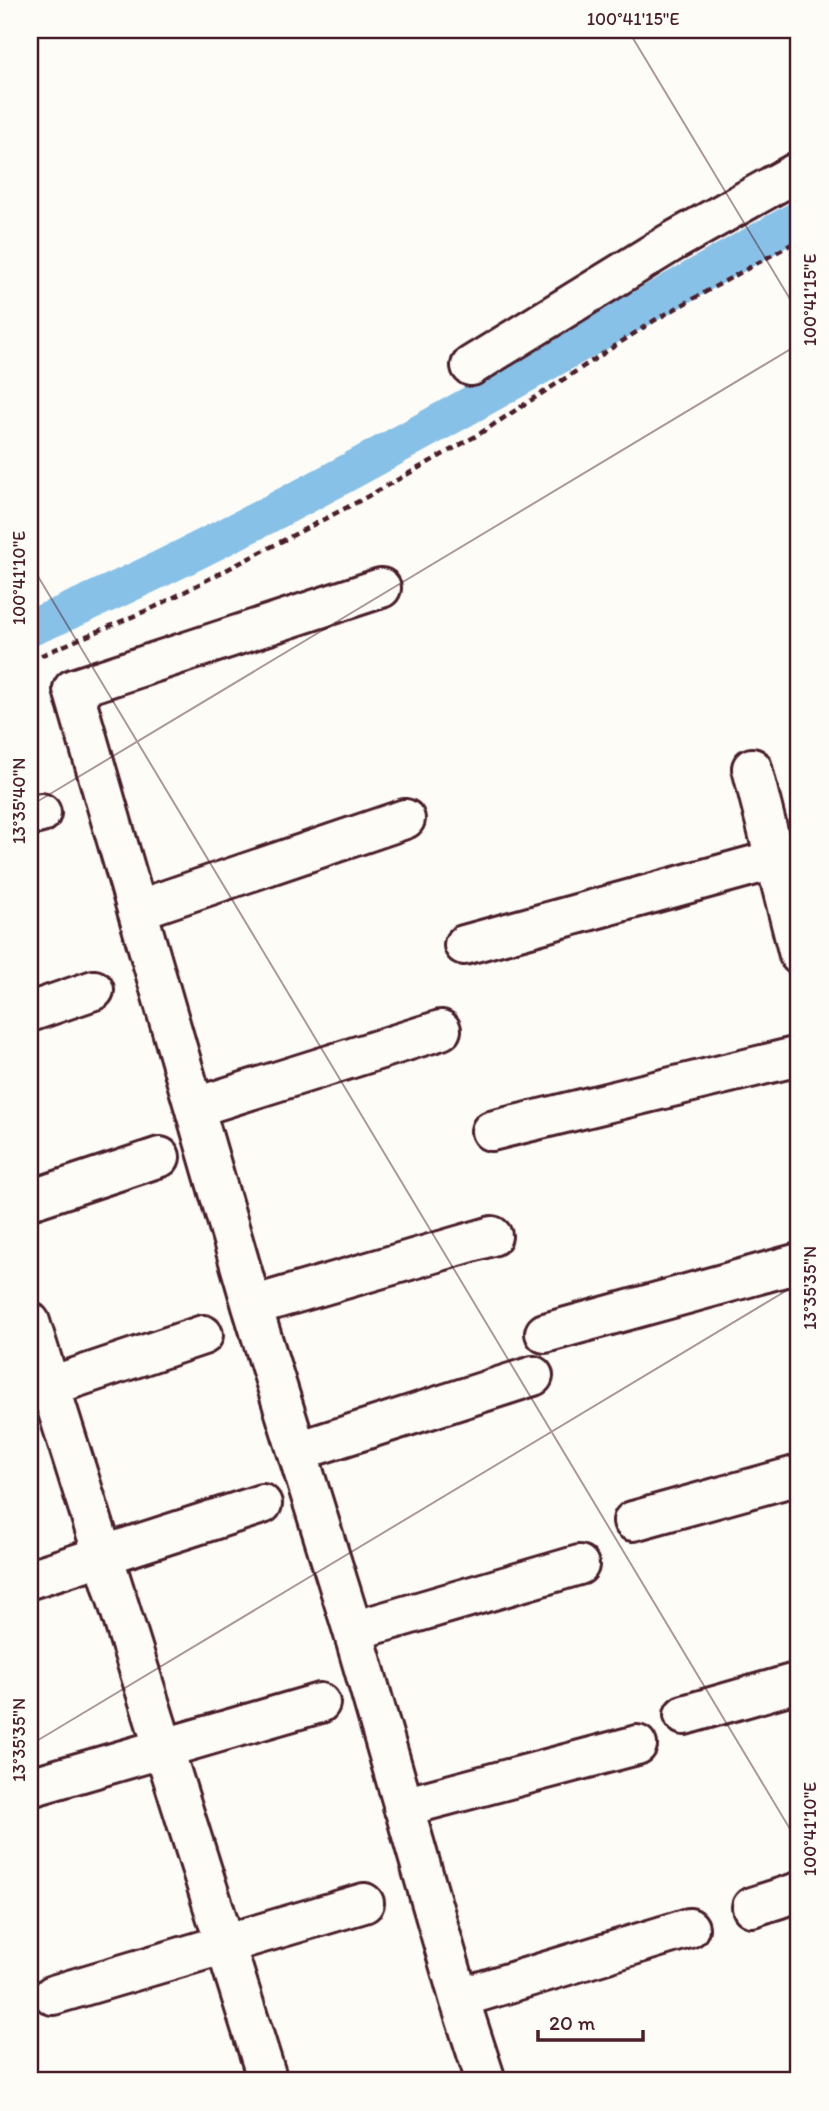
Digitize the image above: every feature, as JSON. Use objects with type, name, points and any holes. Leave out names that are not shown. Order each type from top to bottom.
[{"type":"street","points":[[471,366],[672,242],[799,170]]},
{"type":"street","points":[[381,588],[73,689],[252,1306],[353,1632],[459,1998],[486,2081]]},
{"type":"street","points":[[752,768],[787,856],[799,955]]},
{"type":"street","points":[[136,911],[405,819]]},
{"type":"street","points":[[464,945],[787,856]]},
{"type":"street","points":[[30,1012],[94,990]]},
{"type":"street","points":[[196,1107],[441,1030]]},
{"type":"street","points":[[491,1131],[799,1056]]},
{"type":"street","points":[[30,1200],[160,1157]]},
{"type":"street","points":[[252,1306],[492,1236]]},
{"type":"street","points":[[545,1333],[799,1263]]},
{"type":"street","points":[[30,1322],[40,1390],[103,1555],[268,2081]]},
{"type":"street","points":[[40,1390],[203,1335]]},
{"type":"street","points":[[298,1451],[533,1376]]},
{"type":"street","points":[[633,1521],[799,1475]]},
{"type":"street","points":[[30,1579],[262,1504]]},
{"type":"street","points":[[353,1632],[579,1565]]},
{"type":"street","points":[[684,1714],[799,1682]]},
{"type":"street","points":[[30,1787],[320,1703]]},
{"type":"street","points":[[403,1807],[637,1745]]},
{"type":"street","points":[[752,1906],[799,1892]]},
{"type":"street","points":[[52,1995],[364,1903]]},
{"type":"street","points":[[459,1998],[689,1928]]},
{"type":"path","points":[[30,660],[155,607],[361,500],[476,436],[655,320],[799,240]]},
{"type":"waterway","points":[[30,628],[135,581],[306,495],[799,219]]}]
